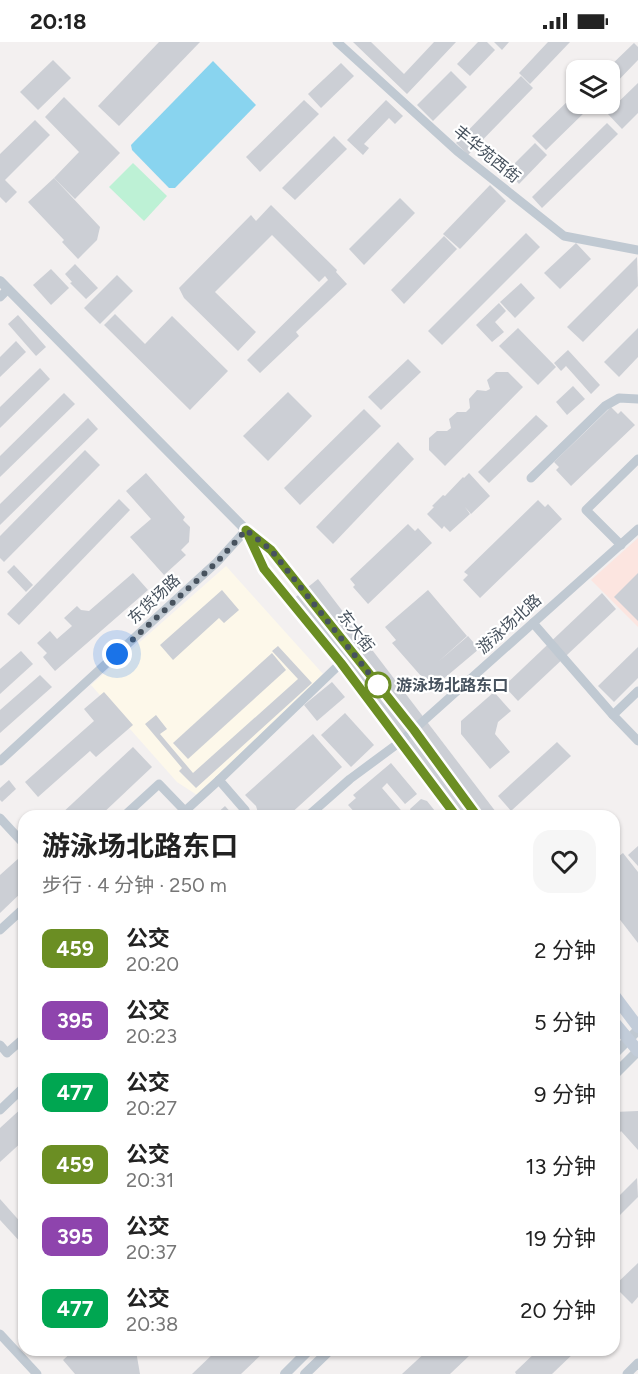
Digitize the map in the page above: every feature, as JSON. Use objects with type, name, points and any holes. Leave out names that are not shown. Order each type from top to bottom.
[{"type":"main road","name":"东大街","points":[[246,530],[264,569],[341,663],[451,810]]},
{"type":"main road","name":"东大街","points":[[246,530],[271,550],[414,730],[473,810]]},
{"type":"main road","points":[[620,1003],[638,1028]]},
{"type":"main road","points":[[620,1030],[638,1051]]},
{"type":"street","name":"丰华苑西街","points":[[337,42],[457,151],[564,236],[637,248]]},
{"type":"street","name":"东大街","points":[[3,289],[246,530]]},
{"type":"street","points":[[531,478],[605,406],[619,398],[638,399]]},
{"type":"street","points":[[621,545],[586,510],[638,459]]},
{"type":"street","name":"游泳场北路","points":[[315,810],[350,779],[414,730],[638,529]]},
{"type":"street","name":"东货场路","points":[[0,761],[217,562],[246,530]]},
{"type":"street","points":[[533,623],[638,741]]},
{"type":"street","points":[[186,810],[341,663]]},
{"type":"street","points":[[613,715],[638,691]]},
{"type":"street","points":[[219,780],[245,810]]},
{"type":"street","points":[[131,810],[159,784],[184,810]]},
{"type":"street","points":[[0,818],[18,838]]},
{"type":"street","points":[[0,930],[18,914]]},
{"type":"street","points":[[620,1048],[638,1028]]},
{"type":"street","points":[[0,1045],[7,1053],[18,1043]]},
{"type":"street","points":[[620,1069],[638,1051]]},
{"type":"street","points":[[0,1110],[18,1093]]},
{"type":"street","points":[[0,1334],[18,1353]]},
{"type":"street","points":[[20,1356],[37,1374]]},
{"type":"street","points":[[285,1374],[303,1356]]},
{"type":"street","points":[[305,1374],[324,1356]]},
{"type":"street","points":[[627,1374],[638,1363]]},
{"type":"shaded area","points":[[638,538],[638,627],[591,580]]},
{"type":"shaded area","points":[[226,566],[323,674],[197,795],[177,782],[91,685]]},
{"type":"green space","points":[[133,163],[167,196],[144,221],[109,187]]},
{"type":"water","points":[[213,61],[256,105],[175,188],[169,188],[132,150],[131,145]]},
{"type":"building","points":[[159,42],[200,42],[119,126],[98,106]]},
{"type":"building","points":[[353,42],[371,42],[404,74],[434,42],[456,42],[407,94]]},
{"type":"building","points":[[478,42],[487,42],[495,50],[470,76],[457,64]]},
{"type":"building","points":[[494,42],[509,42],[502,50]]},
{"type":"building","points":[[548,42],[570,42],[530,84],[519,73]]},
{"type":"building","points":[[634,43],[638,47],[638,60],[620,79],[620,60],[616,60]]},
{"type":"building","points":[[53,60],[71,78],[38,110],[20,92]]},
{"type":"building","points":[[341,63],[354,76],[321,108],[308,94]]},
{"type":"building","points":[[451,71],[467,87],[433,121],[417,105]]},
{"type":"building","points":[[521,76],[533,88],[468,155],[456,143]]},
{"type":"building","points":[[638,83],[638,113],[622,129],[608,114],[620,114],[620,100]]},
{"type":"building","points":[[64,97],[120,153],[75,199],[54,178],[79,152],[45,117]]},
{"type":"building","points":[[304,100],[319,114],[260,172],[246,157]]},
{"type":"building","points":[[386,100],[403,116],[395,124],[389,118],[364,144],[369,148],[363,155],[347,140]]},
{"type":"building","points":[[566,103],[566,114],[583,114],[546,150],[532,136]]},
{"type":"building","points":[[35,120],[50,135],[5,180],[17,192],[6,203],[0,197],[0,154]]},
{"type":"building","points":[[607,123],[618,134],[542,208],[532,197]]},
{"type":"building","points":[[334,136],[347,149],[295,200],[282,188]]},
{"type":"building","points":[[535,143],[547,155],[519,184],[507,171]]},
{"type":"building","points":[[54,178],[100,227],[97,240],[78,259],[62,242],[64,240],[28,202]]},
{"type":"building","points":[[490,185],[506,201],[460,249],[443,234]]},
{"type":"building","points":[[400,198],[415,213],[364,265],[349,249]]},
{"type":"building","points":[[271,205],[337,270],[336,272],[347,284],[296,332],[299,336],[260,373],[247,360],[328,280],[325,276],[319,282],[272,235],[215,292],[256,332],[238,351],[184,298],[179,288],[251,215],[256,221]]},
{"type":"building","points":[[526,233],[540,247],[442,345],[428,331]]},
{"type":"building","points":[[444,236],[457,249],[404,304],[391,290]]},
{"type":"building","points":[[576,243],[591,259],[560,289],[544,273]]},
{"type":"building","points":[[637,257],[638,286],[583,342],[567,327]]},
{"type":"building","points":[[75,264],[98,288],[86,299],[70,283],[72,282],[65,274]]},
{"type":"building","points":[[51,269],[69,288],[51,305],[33,285]]},
{"type":"building","points":[[117,275],[133,291],[100,324],[84,308]]},
{"type":"building","points":[[521,283],[535,298],[515,318],[500,302]]},
{"type":"building","points":[[499,303],[506,311],[495,322],[504,332],[492,342],[476,325]]},
{"type":"building","points":[[115,314],[145,344],[172,316],[228,371],[190,410],[104,325]]},
{"type":"building","points":[[18,315],[46,347],[36,356],[8,324]]},
{"type":"building","points":[[518,328],[556,367],[538,385],[499,346]]},
{"type":"building","points":[[638,328],[638,357],[619,377],[604,362]]},
{"type":"building","points":[[16,341],[26,352],[0,377],[0,357]]},
{"type":"building","points":[[568,350],[600,385],[591,394],[566,366],[561,371],[554,363]]},
{"type":"building","points":[[408,359],[421,372],[381,410],[368,397]]},
{"type":"building","points":[[40,368],[50,379],[0,428],[0,407]]},
{"type":"building","points":[[496,372],[508,372],[523,387],[445,466],[429,450],[429,438],[437,431],[447,431],[451,428],[449,419],[457,412],[466,412],[470,408],[469,399],[477,390],[490,389],[487,380]]},
{"type":"building","points":[[573,386],[585,399],[567,415],[556,402]]},
{"type":"building","points":[[288,392],[312,416],[268,461],[243,436]]},
{"type":"building","points":[[64,393],[75,404],[0,477],[0,456]]},
{"type":"building","points":[[611,407],[618,414],[621,411],[635,425],[571,486],[556,470],[559,467],[554,462]]},
{"type":"building","points":[[364,409],[381,426],[300,505],[284,488]]},
{"type":"building","points":[[536,415],[548,426],[489,483],[478,472]]},
{"type":"building","points":[[88,418],[98,429],[0,525],[0,504]]},
{"type":"building","points":[[398,442],[414,459],[333,544],[316,527]]},
{"type":"building","points":[[85,450],[100,465],[4,562],[0,558],[0,536]]},
{"type":"building","points":[[146,473],[185,517],[183,520],[190,527],[189,542],[181,550],[186,555],[164,575],[130,537],[151,519],[126,491]]},
{"type":"building","points":[[469,473],[490,496],[471,514],[465,507],[470,514],[450,532],[444,526],[442,529],[427,514],[443,495],[445,496]]},
{"type":"building","points":[[119,499],[130,510],[19,625],[7,614]]},
{"type":"building","points":[[538,500],[545,507],[548,504],[562,519],[480,598],[463,580],[468,575],[464,572]]},
{"type":"building","points":[[408,524],[415,531],[418,528],[432,543],[368,604],[353,587],[355,585],[350,579]]},
{"type":"building","points":[[14,565],[33,585],[26,592],[7,572]]},
{"type":"building","points":[[133,573],[148,590],[55,671],[43,657],[47,653],[37,643],[50,631],[57,639],[72,626],[64,618],[77,606],[81,610],[89,611]]},
{"type":"building","points":[[638,573],[638,621],[614,597]]},
{"type":"building","points":[[318,579],[494,810],[445,810],[287,604]]},
{"type":"building","points":[[222,590],[239,610],[224,623],[219,618],[173,660],[160,645]]},
{"type":"building","points":[[428,590],[467,636],[438,662],[468,636],[479,649],[429,691],[419,679],[421,676],[392,643],[396,640],[385,627]]},
{"type":"building","points":[[602,593],[616,609],[518,701],[504,686]]},
{"type":"building","points":[[278,646],[312,683],[196,788],[179,771],[182,768],[145,724],[156,715],[167,729],[160,734],[193,773],[298,679],[272,651]]},
{"type":"building","points":[[638,647],[638,678],[614,702],[598,686]]},
{"type":"building","points":[[21,651],[33,664],[0,694],[0,669]]},
{"type":"building","points":[[272,653],[286,670],[188,759],[173,743]]},
{"type":"building","points":[[40,675],[52,687],[0,733],[0,710]]},
{"type":"building","points":[[332,682],[345,697],[317,721],[304,705]]},
{"type":"building","points":[[104,692],[133,725],[96,757],[90,751],[38,797],[25,782],[94,721],[84,709]]},
{"type":"building","points":[[494,692],[511,711],[498,722],[495,734],[510,752],[490,769],[461,734],[461,721]]},
{"type":"building","points":[[345,713],[374,745],[351,767],[321,735]]},
{"type":"building","points":[[313,734],[342,767],[295,810],[257,810],[245,795]]},
{"type":"building","points":[[557,742],[571,756],[512,810],[498,796]]},
{"type":"building","points":[[133,747],[152,767],[106,810],[65,810]]},
{"type":"building","points":[[391,763],[417,794],[405,804],[387,783],[382,788],[401,810],[353,810],[348,805],[356,798],[353,795]]},
{"type":"building","points":[[9,780],[16,789],[2,802],[0,788]]},
{"type":"building","points":[[421,799],[427,801],[434,810],[410,810]]},
{"type":"building","points":[[638,846],[638,866],[628,855]]},
{"type":"building","points":[[623,853],[638,872],[638,943],[620,920],[620,855]]},
{"type":"building","points":[[18,859],[18,896],[0,913],[0,875]]},
{"type":"building","points":[[638,1111],[638,1150],[620,1132],[620,1112]]},
{"type":"building","points":[[18,1112],[18,1146],[0,1162],[0,1128]]},
{"type":"building","points":[[637,1178],[638,1197],[620,1215],[620,1195]]},
{"type":"building","points":[[0,1199],[18,1219],[18,1240],[0,1220]]},
{"type":"building","points":[[638,1263],[638,1297],[632,1304],[620,1292],[620,1280]]},
{"type":"building","points":[[67,1356],[137,1356],[140,1374],[75,1374],[63,1360]]},
{"type":"building","points":[[211,1356],[260,1356],[241,1374],[192,1374]]},
{"type":"building","points":[[422,1356],[469,1356],[450,1374],[402,1374]]},
{"type":"building","points":[[532,1356],[571,1356],[552,1374],[516,1374],[515,1372]]},
{"type":"bus line","name":"459","points":[[451,810],[341,663],[264,569],[246,530],[271,550],[414,730],[473,810]]},
{"type":"place","name":"游泳场北路东口","points":[[378,685]]},
{"type":"route","points":[[117,654],[217,562],[246,530],[271,550],[378,685]]}]
